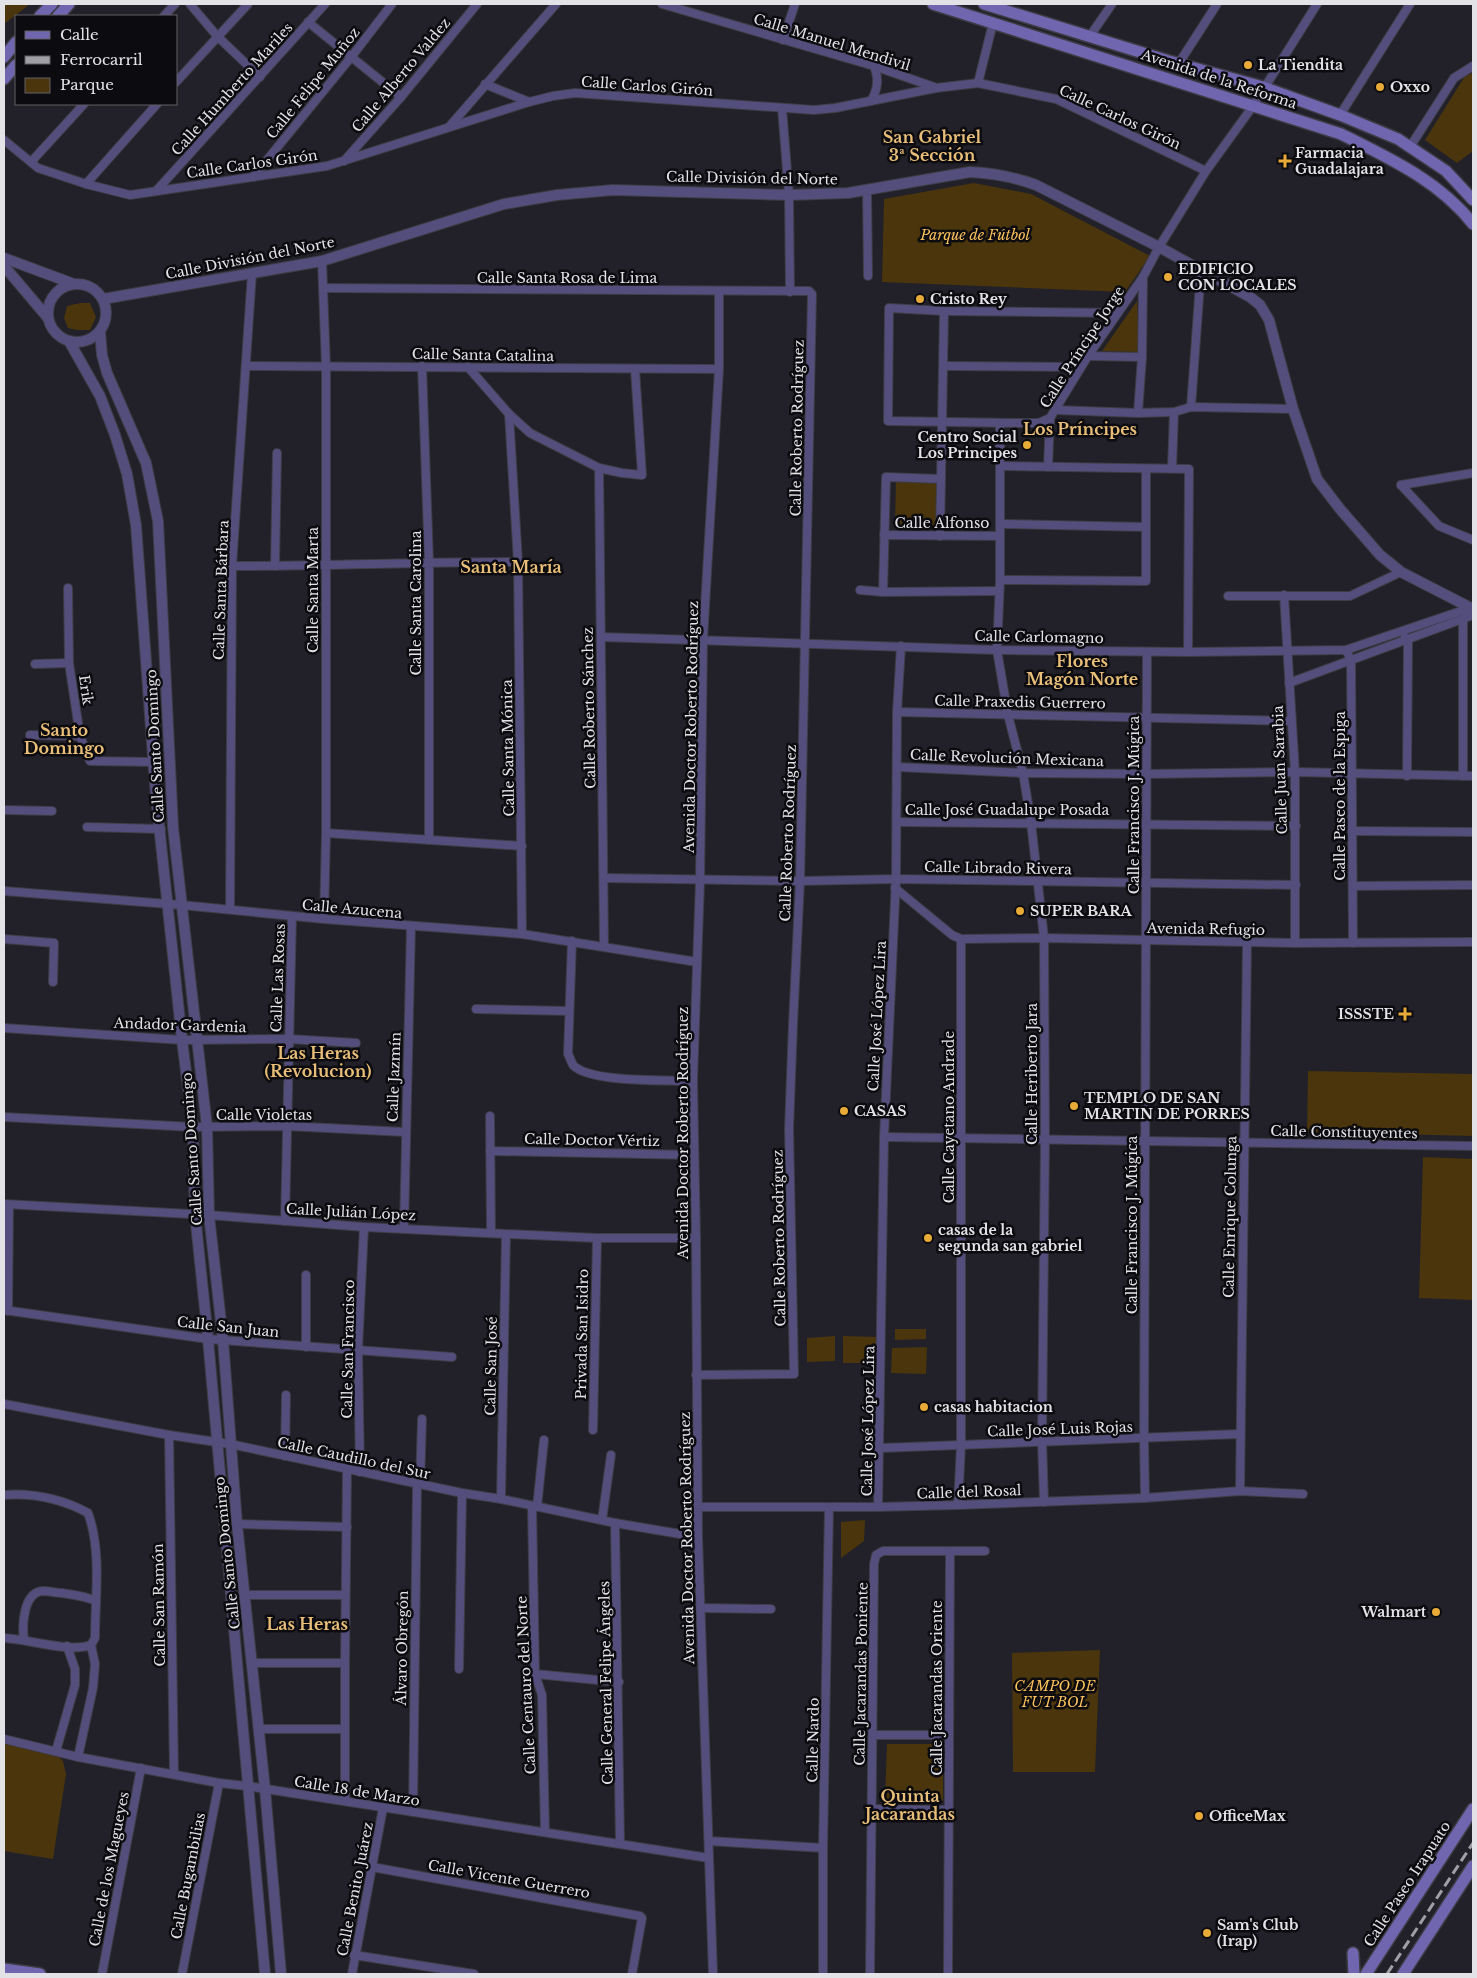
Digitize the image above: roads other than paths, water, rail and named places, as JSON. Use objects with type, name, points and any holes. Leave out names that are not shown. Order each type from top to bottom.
[{"type":"main road","points":[[41,15],[52,4]]},
{"type":"main road","points":[[59,15],[69,4]]},
{"type":"main road","name":"Avenida de la Reforma","points":[[933,4],[1341,134],[1402,165],[1435,187],[1471,218]]},
{"type":"main road","name":"Avenida de la Reforma","points":[[984,4],[1263,87],[1340,115],[1398,139],[1446,171],[1473,200]]},
{"type":"main road","points":[[4,57],[15,43]]},
{"type":"main road","points":[[4,79],[15,66]]},
{"type":"main road","name":"Calle Paseo Irapuato","points":[[1366,1974],[1473,1809]]},
{"type":"main road","points":[[1403,1974],[1473,1866]]},
{"type":"main road","points":[[1352,1952],[1354,1974]]},
{"type":"main road","points":[[4,1969],[40,1974]]},
{"type":"street","points":[[165,15],[175,4]]},
{"type":"street","points":[[190,4],[217,36],[260,77]]},
{"type":"street","points":[[178,80],[248,4]]},
{"type":"street","name":"Calle Humberto Mariles","points":[[157,190],[325,4]]},
{"type":"street","name":"Calle Felipe Muñoz","points":[[252,177],[352,56],[392,4]]},
{"type":"street","name":"Calle Alberto Valdez","points":[[344,161],[401,97],[477,4]]},
{"type":"street","points":[[449,128],[556,4]]},
{"type":"street","name":"Calle Manuel Mendivil","points":[[662,4],[874,66],[936,88]]},
{"type":"street","points":[[783,40],[795,4]]},
{"type":"street","points":[[1090,36],[1112,4]]},
{"type":"street","points":[[1179,63],[1217,4]]},
{"type":"street","name":"Calle Príncipe Jorge","points":[[1048,466],[1050,418],[1080,368],[1143,277],[1159,247],[1206,171],[1253,106],[1263,87],[1317,4]]},
{"type":"street","points":[[1340,115],[1410,4]]},
{"type":"street","points":[[308,22],[401,97]]},
{"type":"street","points":[[978,83],[993,23]]},
{"type":"street","points":[[870,101],[878,84],[874,66]]},
{"type":"street","points":[[1410,147],[1454,78],[1473,66]]},
{"type":"street","name":"Calle Carlos Girón","points":[[4,140],[38,168],[130,196],[157,190],[327,166],[530,102],[575,93],[814,110],[828,109],[936,88],[978,83],[1056,99],[1206,171]]},
{"type":"street","points":[[485,84],[530,102]]},
{"type":"street","points":[[31,162],[83,105]]},
{"type":"street","points":[[86,184],[156,105]]},
{"type":"street","points":[[782,108],[788,195],[790,292]]},
{"type":"street","name":"Calle División del Norte","points":[[103,299],[322,261],[504,204],[557,195],[614,190],[788,195],[848,193],[970,172],[1003,175],[1036,185],[1159,247],[1250,297],[1260,305],[1269,320],[1292,409],[1317,479],[1380,555],[1401,572],[1472,611]]},
{"type":"street","points":[[867,190],[868,276]]},
{"type":"street","points":[[4,258],[74,284],[86,285],[91,288],[103,299],[106,310],[105,321],[100,331],[91,339],[80,342],[69,341],[59,337],[52,328],[48,318],[4,266]]},
{"type":"street","name":"Calle Santa Marta","points":[[322,261],[326,367],[326,832],[324,920]]},
{"type":"street","points":[[1191,406],[1201,270]]},
{"type":"street","name":"Calle Santa Bárbara","points":[[230,909],[232,566],[252,272]]},
{"type":"street","points":[[1138,414],[1142,357],[1143,277]]},
{"type":"street","points":[[48,318],[48,306],[53,295],[63,287],[74,284]]},
{"type":"street","name":"Calle Santa Rosa de Lima","points":[[323,288],[811,292]]},
{"type":"street","name":"Avenida Doctor Roberto Rodríguez","points":[[712,1974],[698,1537],[693,1081],[700,881],[703,640],[719,369],[719,291]]},
{"type":"street","name":"Calle Roberto Rodríguez","points":[[696,1375],[794,1374],[790,1129],[800,881],[806,644],[811,292]]},
{"type":"street","points":[[1050,418],[1039,423],[888,421],[889,308],[944,311],[1117,313]]},
{"type":"street","points":[[940,536],[944,311]]},
{"type":"street","name":"Calle Santo Domingo","points":[[100,331],[102,355],[107,373],[146,463],[158,521],[173,827],[207,1127],[209,1215],[223,1340],[237,1524],[253,1663],[281,1974]]},
{"type":"street","name":"Calle Santo Domingo","points":[[69,341],[100,396],[127,474],[136,525],[153,762],[167,904],[193,1127],[195,1214],[265,1974]]},
{"type":"street","points":[[1088,356],[1142,357]]},
{"type":"street","name":"Calle Santa Catalina","points":[[246,366],[719,369]]},
{"type":"street","name":"Calle Santa Carolina","points":[[422,366],[429,562],[429,840]]},
{"type":"street","points":[[944,366],[1080,368]]},
{"type":"street","points":[[468,367],[509,414],[530,433],[599,468],[642,475],[635,369]]},
{"type":"street","points":[[1056,410],[1138,414],[1174,412],[1191,406],[1292,409]]},
{"type":"street","points":[[1172,468],[1174,412]]},
{"type":"street","name":"Calle Santa Mónica","points":[[509,414],[518,562],[522,934]]},
{"type":"street","points":[[997,650],[1000,580],[1000,423]]},
{"type":"street","points":[[274,566],[277,453]]},
{"type":"street","points":[[1000,466],[1172,468],[1189,470],[1188,652]]},
{"type":"street","name":"Calle Roberto Sánchez","points":[[599,468],[604,947]]},
{"type":"street","points":[[1000,580],[1146,581],[1146,468]]},
{"type":"street","points":[[1473,473],[1401,485],[1439,526],[1473,540]]},
{"type":"street","points":[[884,592],[886,477],[940,479]]},
{"type":"street","points":[[1000,524],[1146,527]]},
{"type":"street","name":"Calle Alfonso","points":[[884,535],[1000,536]]},
{"type":"street","points":[[232,566],[518,562]]},
{"type":"street","points":[[1228,596],[1350,596],[1401,572]]},
{"type":"street","name":"Erik","points":[[68,588],[69,664],[80,736],[90,761],[153,762]]},
{"type":"street","points":[[860,590],[884,592],[999,591]]},
{"type":"street","name":"Calle Juan Sarabia","points":[[1284,595],[1295,772],[1295,943]]},
{"type":"street","points":[[1289,683],[1463,619],[1472,611]]},
{"type":"street","name":"Calle Carlomagno","points":[[600,637],[997,650],[1147,652],[1346,650],[1402,631],[1472,611]]},
{"type":"street","points":[[1463,619],[1463,776]]},
{"type":"street","points":[[1402,631],[1408,640],[1407,776]]},
{"type":"street","name":"Calle José López Lira","points":[[878,1507],[881,1448],[884,1137],[896,879],[897,712],[901,646]]},
{"type":"street","name":"Calle Heriberto Jara","points":[[997,650],[1008,715],[1023,773],[1031,822],[1044,938],[1045,1139],[1042,1440],[1044,1502]]},
{"type":"street","name":"Calle Paseo de la Espiga","points":[[1346,650],[1351,660],[1353,943]]},
{"type":"street","name":"Calle Francisco J. Múgica","points":[[1145,1498],[1147,652]]},
{"type":"street","points":[[35,664],[69,664]]},
{"type":"street","name":"Calle Praxedis Guerrero","points":[[897,712],[1291,721]]},
{"type":"street","points":[[30,735],[80,736]]},
{"type":"street","name":"Calle Revolución Mexicana","points":[[898,767],[1023,773],[1295,772],[1473,776]]},
{"type":"street","points":[[4,810],[52,811]]},
{"type":"street","name":"Calle José Guadalupe Posada","points":[[897,822],[1296,826]]},
{"type":"street","points":[[87,827],[161,829]]},
{"type":"street","points":[[1352,831],[1473,832]]},
{"type":"street","points":[[326,832],[522,846]]},
{"type":"street","name":"Calle Librado Rivera","points":[[604,878],[700,881],[896,879],[1296,885]]},
{"type":"street","points":[[1353,886],[1473,885]]},
{"type":"street","points":[[895,888],[952,935],[961,939]]},
{"type":"street","name":"Calle Azucena","points":[[4,891],[230,909],[324,920],[522,934],[697,962]]},
{"type":"street","name":"Calle Las Rosas","points":[[285,1221],[292,916]]},
{"type":"street","name":"Calle Jazmín","points":[[404,1228],[411,926]]},
{"type":"street","name":"Avenida Refugio","points":[[961,939],[1044,938],[1295,943],[1473,942]]},
{"type":"street","points":[[4,939],[54,943],[53,982]]},
{"type":"street","name":"Calle Cayetano Andrade","points":[[958,1504],[961,1445],[961,939]]},
{"type":"street","points":[[572,942],[568,1054],[574,1066],[590,1073],[611,1078],[693,1081]]},
{"type":"street","name":"Calle Enrique Colunga","points":[[1240,1491],[1247,942]]},
{"type":"street","points":[[476,1009],[570,1011]]},
{"type":"street","name":"Andador Gardenia","points":[[4,1028],[197,1041],[289,1039],[356,1043]]},
{"type":"street","points":[[490,1116],[491,1233]]},
{"type":"street","name":"Calle Violetas","points":[[4,1117],[193,1127],[287,1126],[405,1132]]},
{"type":"street","name":"Calle Constituyentes","points":[[884,1137],[1473,1146]]},
{"type":"street","name":"Calle Doctor Vértiz","points":[[490,1151],[694,1155]]},
{"type":"street","points":[[6,1205],[6,1310]]},
{"type":"street","name":"Calle Julián López","points":[[6,1205],[195,1214],[364,1227],[506,1234],[596,1238],[696,1238]]},
{"type":"street","name":"Calle San Francisco","points":[[360,1472],[358,1349],[364,1227]]},
{"type":"street","name":"Calle San José","points":[[501,1499],[506,1234]]},
{"type":"street","name":"Privada San Isidro","points":[[593,1430],[596,1238]]},
{"type":"street","points":[[306,1275],[306,1347]]},
{"type":"street","name":"Calle San Juan","points":[[6,1310],[208,1339],[452,1357]]},
{"type":"street","points":[[285,1456],[286,1395]]},
{"type":"street","name":"Calle Caudillo del Sur","points":[[4,1404],[169,1435],[230,1444],[462,1493],[698,1537]]},
{"type":"street","name":"Álvaro Obregón","points":[[413,1812],[418,1484],[422,1419]]},
{"type":"street","name":"Calle José Luis Rojas","points":[[881,1448],[1042,1440],[1144,1439],[1240,1434]]},
{"type":"street","name":"Calle San Ramón","points":[[169,1435],[174,1774]]},
{"type":"street","name":"Calle Centauro del Norte","points":[[544,1440],[534,1506],[535,1674],[542,1695],[545,1832]]},
{"type":"street","points":[[602,1520],[611,1455]]},
{"type":"street","points":[[345,1802],[344,1663],[347,1470]]},
{"type":"street","name":"Calle del Rosal","points":[[699,1507],[878,1507],[1145,1498],[1240,1491],[1303,1494]]},
{"type":"street","points":[[459,1669],[462,1493]]},
{"type":"street","points":[[4,1495],[20,1494],[49,1497],[76,1506],[88,1513],[94,1529],[97,1581],[95,1638],[91,1645],[83,1648],[4,1638]]},
{"type":"street","name":"Calle Nardo","points":[[823,1974],[823,1848],[830,1507]]},
{"type":"street","name":"Calle General Felipe Ángeles","points":[[615,1523],[619,1682],[620,1844]]},
{"type":"street","points":[[237,1524],[347,1526]]},
{"type":"street","name":"Calle Jacarandas Poniente","points":[[870,1974],[874,1564],[876,1555],[883,1551],[950,1552]]},
{"type":"street","points":[[950,1552],[985,1551]]},
{"type":"street","name":"Calle Jacarandas Oriente","points":[[948,1974],[950,1552]]},
{"type":"street","points":[[24,1640],[22,1628],[28,1602],[33,1594],[42,1591],[85,1596],[96,1601]]},
{"type":"street","points":[[246,1595],[345,1595]]},
{"type":"street","points":[[700,1608],[771,1609]]},
{"type":"street","points":[[78,1757],[93,1688],[95,1664],[91,1645]]},
{"type":"street","points":[[56,1751],[75,1685],[75,1669],[67,1646]]},
{"type":"street","points":[[253,1663],[344,1663]]},
{"type":"street","points":[[535,1674],[619,1682]]},
{"type":"street","points":[[258,1729],[345,1729]]},
{"type":"street","points":[[873,1735],[949,1735]]},
{"type":"street","name":"Calle 18 de Marzo","points":[[4,1739],[78,1757],[218,1783],[709,1858]]},
{"type":"street","name":"Calle de los Magueyes","points":[[102,1974],[141,1768]]},
{"type":"street","name":"Calle Bugambilias","points":[[182,1974],[218,1783]]},
{"type":"street","name":"Calle Benito Juárez","points":[[352,1974],[383,1808]]},
{"type":"street","points":[[872,1809],[949,1810]]},
{"type":"street","points":[[709,1841],[823,1848]]},
{"type":"street","name":"Calle Vicente Guerrero","points":[[372,1867],[641,1917],[632,1974]]},
{"type":"street","points":[[259,1919],[276,1918]]},
{"type":"street","points":[[354,1956],[474,1974]]},
{"type":"railway","points":[[1387,1974],[1473,1843]]},
{"type":"place","name":"La Tiendita","points":[[1248,65]]},
{"type":"place","name":"Oxxo","points":[[1380,87]]},
{"type":"place","name":"Farmacia Guadalajara","points":[[1285,161]]},
{"type":"place","name":"EDIFICIO CON LOCALES","points":[[1168,277]]},
{"type":"place","name":"Cristo Rey","points":[[920,299]]},
{"type":"place","name":"Centro Social Los Principes","points":[[1027,445]]},
{"type":"place","name":"SUPER BARA","points":[[1020,911]]},
{"type":"place","name":"ISSSTE","points":[[1405,1014]]},
{"type":"place","name":"TEMPLO DE SAN MARTIN DE PORRES","points":[[1074,1106]]},
{"type":"place","name":"CASAS","points":[[844,1111]]},
{"type":"place","name":"casas de la segunda san gabriel","points":[[928,1238]]},
{"type":"place","name":"casas habitacion","points":[[924,1407]]},
{"type":"place","name":"Walmart","points":[[1436,1612]]},
{"type":"place","name":"OfficeMax","points":[[1199,1816]]},
{"type":"place","name":"Sam's Club (Irap)","points":[[1207,1933]]},
{"type":"district","name":"San Gabriel 3ª Sección","points":[[932,146]]},
{"type":"district","name":"Los Príncipes","points":[[1080,429]]},
{"type":"district","name":"Santa María","points":[[511,567]]},
{"type":"district","name":"Flores Magón Norte","points":[[1082,670]]},
{"type":"district","name":"Santo Domingo","points":[[64,739]]},
{"type":"district","name":"Las Heras (Revolucion)","points":[[318,1062]]},
{"type":"district","name":"Las Heras","points":[[307,1624]]},
{"type":"district","name":"Quinta Jacarandas","points":[[910,1805]]},
{"type":"park label","name":"Parque de Fútbol","points":[[975,235]]},
{"type":"park label","name":"CAMPO DE FUT BOL","points":[[1055,1694]]}]
